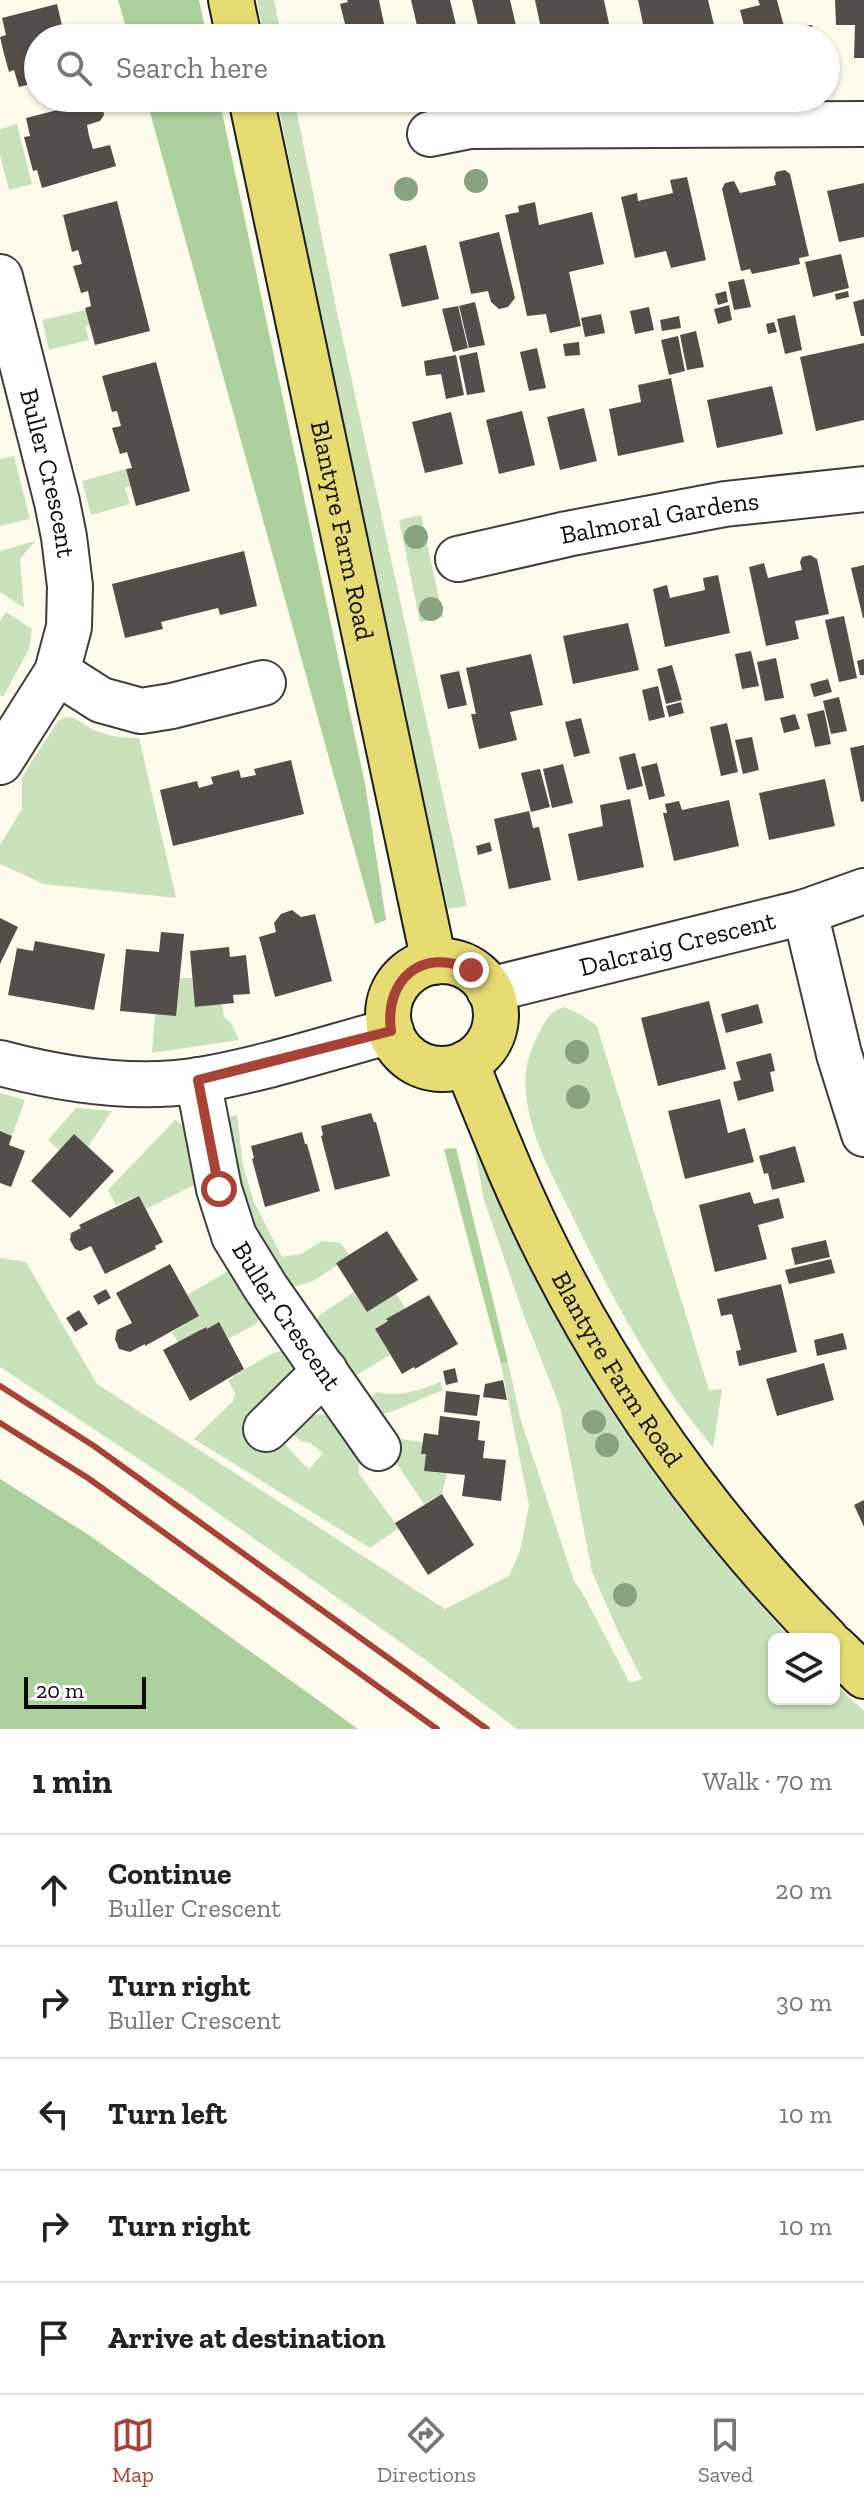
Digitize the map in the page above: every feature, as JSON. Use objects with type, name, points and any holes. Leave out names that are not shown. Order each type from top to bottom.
[{"type":"main road","points":[[231,0],[236,24]]},
{"type":"main road","name":"Blantyre Farm Road","points":[[254,112],[434,962]]},
{"type":"main road","points":[[447,961],[471,970],[481,978],[495,1004],[496,1022],[491,1038],[481,1053],[449,1069],[430,1068],[413,1060],[399,1048],[391,1031],[388,1013],[392,995],[402,979],[416,968],[434,962],[447,961]]},
{"type":"main road","name":"Blantyre Farm Road","points":[[466,1063],[511,1173],[548,1252],[623,1385],[693,1485],[762,1570],[848,1655]]},
{"type":"street","points":[[430,134],[470,126],[864,124]]},
{"type":"street","name":"Buller Crescent","points":[[0,277],[64,537],[70,586],[69,627],[57,672],[0,762]]},
{"type":"street","name":"Balmoral Gardens","points":[[458,559],[567,534],[725,504],[864,489]]},
{"type":"street","points":[[57,672],[101,700],[141,711],[263,683]]},
{"type":"street","name":"Dalcraig Crescent","points":[[489,990],[805,912],[864,891]]},
{"type":"street","points":[[805,912],[839,1054],[864,1134]]},
{"type":"street","points":[[0,1063],[76,1080],[126,1084],[198,1080],[391,1031]]},
{"type":"street","name":"Buller Crescent","points":[[198,1080],[219,1189],[234,1236],[266,1288],[378,1448]]},
{"type":"street","points":[[266,1429],[325,1371]]},
{"type":"green space","points":[[118,0],[199,0],[204,24],[125,24]]},
{"type":"green space","points":[[257,0],[274,0],[279,24],[261,24]]},
{"type":"green space","points":[[150,112],[222,112],[365,784],[386,920],[375,924]]},
{"type":"green space","points":[[280,112],[297,112],[338,317],[467,906],[448,909],[358,504]]},
{"type":"green space","points":[[17,124],[32,184],[9,190],[0,155],[0,129]]},
{"type":"green space","points":[[86,310],[90,325],[85,326],[89,340],[49,350],[42,320]]},
{"type":"green space","points":[[14,456],[30,519],[0,526],[0,459]]},
{"type":"green space","points":[[126,469],[131,486],[125,488],[130,504],[91,515],[82,481]]},
{"type":"green space","points":[[421,515],[443,617],[420,622],[399,520]]},
{"type":"green space","points":[[35,541],[20,559],[24,608],[0,592],[0,551]]},
{"type":"green space","points":[[6,612],[32,629],[29,649],[3,697],[0,695],[0,621]]},
{"type":"green space","points":[[68,717],[103,733],[139,738],[176,898],[44,884],[0,864],[0,845],[22,809],[22,777],[58,721]]},
{"type":"green space","points":[[179,978],[192,978],[196,1007],[222,1004],[224,1017],[231,1023],[239,1040],[152,1053],[155,1014]]},
{"type":"green space","points":[[564,1007],[597,1026],[709,1390],[722,1389],[713,1448],[671,1393],[627,1321],[556,1183],[534,1130],[526,1094],[528,1061],[544,1023],[550,1015]]},
{"type":"green space","points":[[0,1093],[25,1100],[12,1136],[0,1131]]},
{"type":"green space","points":[[76,1108],[112,1111],[88,1147],[74,1134],[59,1150],[48,1140]]},
{"type":"green space","points":[[237,1115],[243,1166],[254,1202],[282,1257],[301,1254],[322,1241],[341,1243],[349,1255],[313,1281],[290,1288],[249,1219],[225,1118]]},
{"type":"green space","points":[[175,1120],[192,1132],[200,1182],[146,1209],[139,1196],[116,1205],[108,1190]]},
{"type":"green space","points":[[473,1140],[534,1272],[604,1400],[692,1524],[786,1633],[768,1633],[768,1705],[840,1705],[840,1689],[864,1711],[864,1729],[517,1729],[427,1661],[181,1487],[0,1367],[0,1258],[26,1262],[97,1384],[445,1609],[509,1576],[520,1551],[529,1505],[501,1364],[508,1362],[521,1421],[574,1581],[630,1683],[642,1679],[592,1572],[560,1407],[524,1316],[484,1200]]},
{"type":"green space","points":[[456,1148],[508,1362],[501,1364],[444,1149]]},
{"type":"green space","points":[[235,1267],[265,1314],[256,1324],[228,1339],[219,1323],[178,1342],[172,1332],[199,1316],[187,1295]]},
{"type":"green space","points":[[354,1292],[367,1312],[396,1293],[405,1308],[375,1329],[390,1355],[352,1378],[313,1324],[321,1314]]},
{"type":"green space","points":[[288,1350],[295,1362],[295,1374],[280,1440],[309,1469],[323,1453],[288,1430],[313,1415],[322,1415],[329,1417],[344,1431],[361,1453],[358,1472],[399,1528],[370,1548],[194,1439],[233,1401],[235,1393],[228,1380],[273,1353]]},
{"type":"green space","points":[[440,1382],[443,1390],[391,1412],[376,1415],[369,1403],[376,1392],[408,1392]]},
{"type":"green space","points":[[395,1441],[422,1442],[422,1453],[426,1454],[425,1471],[447,1474],[442,1494],[424,1504],[395,1461],[398,1454]]},
{"type":"green space","points":[[0,1479],[89,1535],[358,1729],[0,1729]]},
{"type":"building","points":[[379,0],[384,24],[345,24],[340,4]]},
{"type":"building","points":[[411,0],[450,0],[456,24],[417,24]]},
{"type":"building","points":[[472,0],[510,0],[516,24],[478,24]]},
{"type":"building","points":[[535,0],[604,0],[609,24],[540,24]]},
{"type":"building","points":[[638,0],[708,0],[714,24],[643,24]]},
{"type":"building","points":[[758,0],[777,0],[783,24],[744,24],[740,10],[760,5]]},
{"type":"building","points":[[835,0],[864,0],[864,58],[854,58],[855,25],[836,24]]},
{"type":"building","points":[[57,4],[62,24],[24,24],[24,86],[19,87],[14,70],[9,72],[0,37],[6,35],[2,18]]},
{"type":"building","points":[[50,112],[104,112],[100,121],[87,125],[89,136],[93,149],[110,145],[116,166],[42,188],[37,170],[33,171],[24,137],[30,136],[26,118]]},
{"type":"building","points":[[785,170],[790,174],[809,256],[799,258],[800,264],[752,274],[750,269],[741,271],[722,189],[725,183],[734,181],[740,193],[776,185],[776,172]]},
{"type":"building","points":[[687,177],[706,260],[671,268],[666,251],[635,258],[621,197],[637,193],[638,201],[673,193],[670,180]]},
{"type":"building","points":[[864,183],[864,237],[839,242],[827,191]]},
{"type":"building","points":[[117,201],[150,331],[95,345],[85,308],[91,306],[88,291],[81,293],[73,266],[82,264],[78,250],[72,252],[63,215]]},
{"type":"building","points":[[535,202],[539,225],[592,212],[604,264],[569,272],[581,326],[550,333],[546,314],[527,316],[505,215],[519,212],[518,206]]},
{"type":"building","points":[[499,232],[515,298],[508,307],[499,309],[491,302],[488,291],[471,294],[459,242]]},
{"type":"building","points":[[426,245],[439,299],[402,307],[389,254]]},
{"type":"building","points":[[841,254],[849,288],[813,297],[805,262]]},
{"type":"building","points":[[744,279],[751,307],[734,310],[728,282]]},
{"type":"building","points":[[726,291],[728,302],[718,305],[715,294]]},
{"type":"building","points":[[848,291],[849,297],[836,300],[835,294]]},
{"type":"building","points":[[864,299],[864,336],[861,336],[853,302]]},
{"type":"building","points":[[475,302],[485,345],[469,348],[459,306]]},
{"type":"building","points":[[729,305],[732,320],[718,324],[714,309]]},
{"type":"building","points":[[458,306],[468,348],[453,352],[442,309]]},
{"type":"building","points":[[649,307],[654,330],[635,334],[630,311]]},
{"type":"building","points":[[601,314],[605,333],[585,337],[581,318]]},
{"type":"building","points":[[795,315],[802,350],[785,354],[777,319]]},
{"type":"building","points":[[679,316],[681,328],[662,331],[660,320]]},
{"type":"building","points":[[774,322],[777,332],[768,334],[766,324]]},
{"type":"building","points":[[696,331],[704,367],[687,370],[680,335]]},
{"type":"building","points":[[678,336],[685,371],[669,375],[661,340]]},
{"type":"building","points":[[579,342],[580,355],[565,356],[563,344]]},
{"type":"building","points":[[864,343],[864,420],[816,431],[800,357]]},
{"type":"building","points":[[537,348],[546,388],[529,391],[520,352]]},
{"type":"building","points":[[477,352],[485,392],[467,395],[459,356]]},
{"type":"building","points":[[456,355],[464,395],[446,399],[441,374],[426,376],[424,361]]},
{"type":"building","points":[[156,362],[190,491],[136,506],[126,469],[132,468],[127,452],[120,454],[112,428],[121,426],[117,411],[112,412],[102,376]]},
{"type":"building","points":[[671,378],[684,442],[618,456],[609,409],[641,402],[638,385]]},
{"type":"building","points":[[772,386],[783,434],[717,448],[707,400]]},
{"type":"building","points":[[584,408],[597,461],[560,470],[547,417]]},
{"type":"building","points":[[522,411],[535,465],[499,474],[486,420]]},
{"type":"building","points":[[451,412],[463,464],[425,473],[412,422]]},
{"type":"building","points":[[244,551],[257,606],[220,615],[218,608],[161,622],[163,629],[125,638],[112,584]]},
{"type":"building","points":[[810,555],[817,559],[829,614],[795,621],[799,639],[766,646],[749,567],[764,563],[768,578],[802,570],[802,557]]},
{"type":"building","points":[[864,565],[864,618],[863,618],[851,568]]},
{"type":"building","points":[[718,575],[730,633],[665,647],[653,589],[667,585],[670,598],[705,590],[703,578]]},
{"type":"building","points":[[844,616],[857,678],[839,682],[825,620]]},
{"type":"building","points":[[628,623],[639,670],[573,684],[563,636]]},
{"type":"building","points":[[751,651],[759,686],[742,689],[735,654]]},
{"type":"building","points":[[531,654],[543,705],[510,712],[517,740],[479,749],[471,714],[476,714],[466,668]]},
{"type":"building","points":[[776,658],[784,698],[765,701],[757,662]]},
{"type":"building","points":[[864,659],[864,675],[860,675],[857,661]]},
{"type":"building","points":[[672,665],[682,700],[666,704],[657,669]]},
{"type":"building","points":[[459,671],[467,705],[448,709],[440,675]]},
{"type":"building","points":[[828,679],[832,692],[814,697],[810,684]]},
{"type":"building","points":[[658,686],[665,717],[649,721],[642,690]]},
{"type":"building","points":[[839,697],[847,731],[831,734],[823,701]]},
{"type":"building","points":[[681,702],[684,713],[669,717],[666,706]]},
{"type":"building","points":[[824,710],[831,744],[815,747],[807,714]]},
{"type":"building","points":[[795,714],[800,729],[784,733],[780,718]]},
{"type":"building","points":[[581,718],[590,753],[574,757],[565,722]]},
{"type":"building","points":[[727,723],[738,772],[721,776],[710,727]]},
{"type":"building","points":[[752,737],[759,770],[743,774],[735,740]]},
{"type":"building","points":[[864,745],[864,801],[861,802],[850,748]]},
{"type":"building","points":[[635,753],[643,786],[627,790],[619,757]]},
{"type":"building","points":[[291,760],[304,814],[173,846],[160,790],[197,781],[199,788],[213,784],[211,777],[239,770],[241,778],[256,775],[254,769]]},
{"type":"building","points":[[657,763],[665,796],[649,800],[641,767]]},
{"type":"building","points":[[563,764],[573,803],[552,808],[543,769]]},
{"type":"building","points":[[540,769],[550,807],[531,812],[521,773]]},
{"type":"building","points":[[825,779],[835,826],[769,840],[759,793]]},
{"type":"building","points":[[630,799],[644,867],[578,881],[568,834],[603,826],[600,805]]},
{"type":"building","points":[[729,800],[739,846],[674,861],[663,813],[667,813],[665,804],[679,801],[682,810]]},
{"type":"building","points":[[529,811],[533,828],[539,827],[551,880],[509,889],[494,819]]},
{"type":"building","points":[[490,842],[492,851],[478,855],[476,846]]},
{"type":"building","points":[[292,910],[301,917],[315,914],[332,981],[275,997],[259,937],[276,932],[274,923],[281,914]]},
{"type":"building","points":[[0,918],[18,927],[0,964]]},
{"type":"building","points":[[161,932],[184,934],[176,1016],[120,1011],[126,949],[159,952]]},
{"type":"building","points":[[35,941],[105,954],[94,1010],[8,995],[17,948],[33,951]]},
{"type":"building","points":[[229,947],[230,957],[246,955],[250,994],[233,995],[234,1003],[195,1007],[190,951]]},
{"type":"building","points":[[709,1001],[726,1069],[658,1086],[641,1018]]},
{"type":"building","points":[[758,1004],[763,1023],[726,1033],[721,1014]]},
{"type":"building","points":[[771,1053],[775,1071],[770,1072],[774,1091],[738,1101],[733,1082],[741,1080],[736,1062]]},
{"type":"building","points":[[720,1099],[728,1133],[745,1128],[754,1162],[685,1179],[668,1111]]},
{"type":"building","points":[[371,1113],[390,1176],[335,1190],[321,1126]]},
{"type":"building","points":[[0,1131],[12,1136],[9,1145],[25,1151],[11,1187],[0,1183]]},
{"type":"building","points":[[302,1132],[320,1191],[265,1207],[251,1146]]},
{"type":"building","points":[[74,1134],[114,1171],[70,1218],[31,1181]]},
{"type":"building","points":[[795,1146],[805,1182],[772,1190],[759,1156]]},
{"type":"building","points":[[750,1192],[754,1204],[779,1198],[784,1218],[758,1225],[767,1259],[715,1272],[699,1205]]},
{"type":"building","points":[[139,1196],[163,1242],[155,1246],[156,1249],[105,1274],[91,1246],[80,1251],[75,1249],[70,1240],[71,1233],[81,1228],[79,1225]]},
{"type":"building","points":[[387,1231],[418,1280],[367,1312],[336,1263]]},
{"type":"building","points":[[826,1240],[830,1257],[795,1265],[791,1248]]},
{"type":"building","points":[[831,1259],[835,1273],[789,1284],[785,1270]]},
{"type":"building","points":[[170,1264],[199,1316],[145,1346],[130,1352],[119,1349],[115,1339],[117,1330],[132,1323],[116,1293]]},
{"type":"building","points":[[781,1284],[797,1352],[739,1366],[736,1351],[741,1350],[732,1314],[721,1316],[717,1299]]},
{"type":"building","points":[[106,1289],[111,1298],[98,1305],[93,1296]]},
{"type":"building","points":[[429,1295],[458,1344],[402,1374],[375,1329],[388,1321],[386,1319]]},
{"type":"building","points":[[79,1310],[88,1324],[75,1332],[66,1318]]},
{"type":"building","points":[[219,1322],[244,1369],[190,1401],[163,1350]]},
{"type":"building","points":[[843,1333],[847,1349],[817,1356],[814,1340]]},
{"type":"building","points":[[824,1363],[834,1400],[777,1416],[766,1379]]},
{"type":"building","points":[[455,1368],[458,1382],[446,1385],[443,1371]]},
{"type":"building","points":[[503,1380],[507,1400],[483,1397],[485,1384]]},
{"type":"building","points":[[446,1391],[480,1395],[477,1416],[444,1412]]},
{"type":"building","points":[[440,1416],[480,1421],[478,1440],[485,1441],[483,1458],[506,1460],[501,1501],[462,1496],[465,1475],[424,1471],[426,1454],[421,1454],[424,1433],[438,1435]]},
{"type":"building","points":[[442,1494],[474,1545],[428,1575],[395,1523]]},
{"type":"building","points":[[864,1500],[864,1527],[854,1505]]},
{"type":"railway","points":[[0,1386],[94,1446],[487,1729]]},
{"type":"railway","points":[[0,1423],[88,1478],[437,1729]]},
{"type":"route","points":[[219,1189],[198,1080],[391,1031],[388,1013],[392,995],[402,979],[416,968],[447,961],[471,970]]}]
